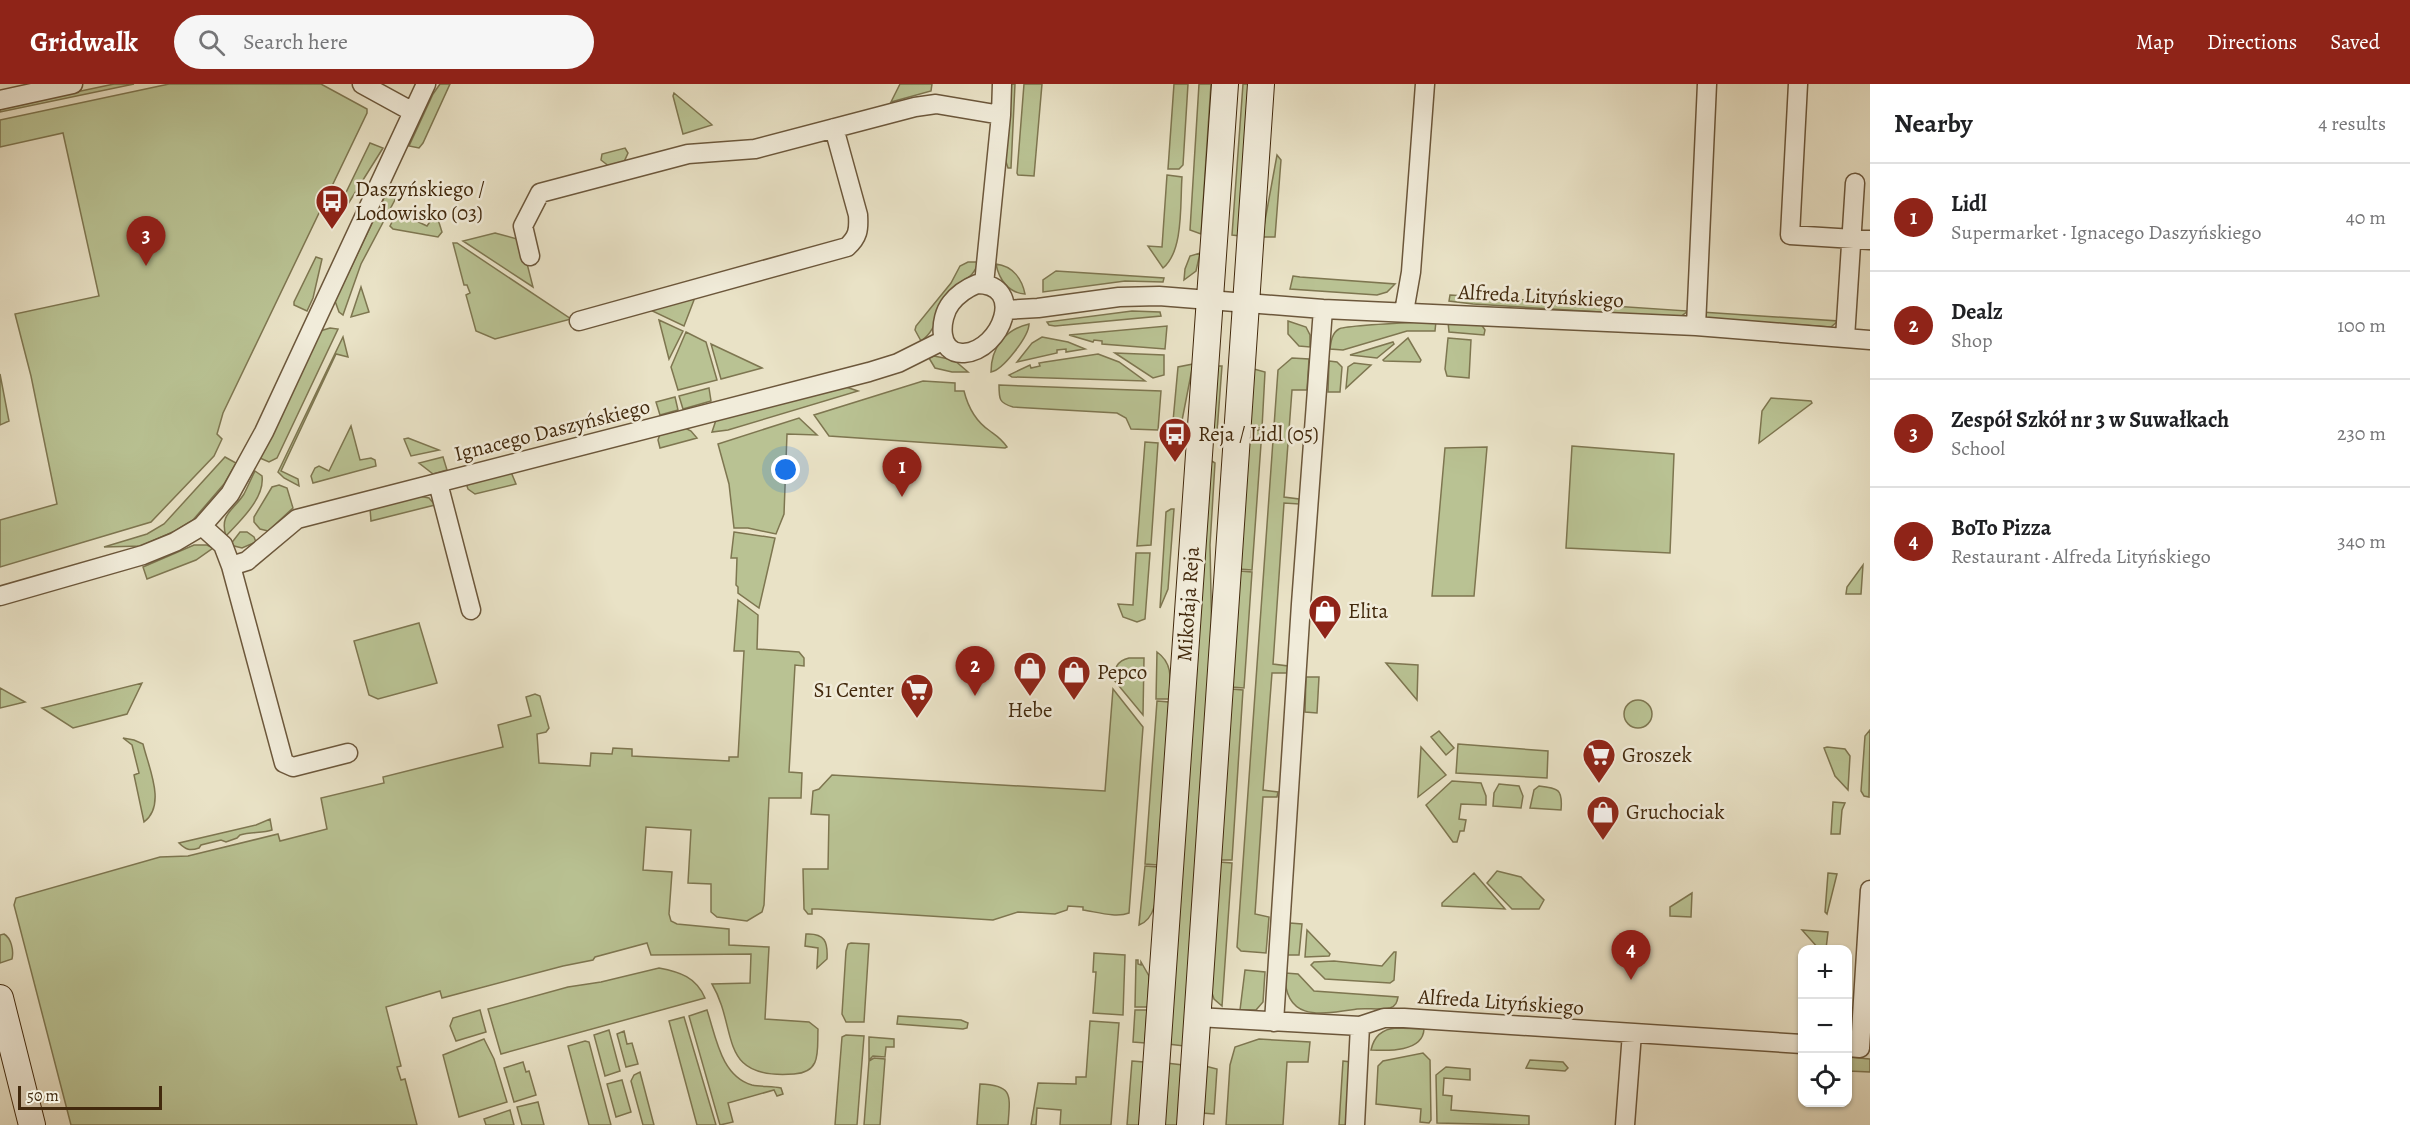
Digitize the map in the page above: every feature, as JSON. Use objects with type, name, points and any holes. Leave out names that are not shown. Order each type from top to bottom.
[{"type":"street","points":[[0,100],[73,84]]},
{"type":"street","points":[[362,84],[413,112]]},
{"type":"street","points":[[0,596],[143,555],[175,542],[202,526],[230,494],[249,462],[426,84]]},
{"type":"street","points":[[984,284],[1002,84]]},
{"type":"street","name":"Mikołaja Reja","points":[[1152,1125],[1225,84]]},
{"type":"street","name":"Mikołaja Reja","points":[[1190,1125],[1261,84]]},
{"type":"street","points":[[1404,312],[1411,272],[1425,84]]},
{"type":"street","points":[[1696,326],[1707,84]]},
{"type":"street","points":[[1798,84],[1790,235],[1870,240]]},
{"type":"street","points":[[530,256],[523,226],[540,193],[688,154],[752,149],[915,107],[936,104],[1001,115]]},
{"type":"street","points":[[579,321],[847,248],[860,230],[834,128]]},
{"type":"street","points":[[1845,338],[1855,183]]},
{"type":"street","points":[[977,284],[993,287],[999,293],[1005,310],[997,333],[975,351],[961,353],[948,348],[944,340],[942,324],[950,304],[963,291],[977,284]]},
{"type":"street","name":"Alfreda Lityńskiego","points":[[1005,310],[1119,297],[1159,296],[1323,309],[1696,326],[1870,340]]},
{"type":"street","points":[[1274,1022],[1323,309]]},
{"type":"street","name":"Ignacego Daszyńskiego","points":[[231,566],[247,561],[297,519],[869,372],[898,363],[944,340]]},
{"type":"street","points":[[438,483],[471,610]]},
{"type":"street","points":[[202,526],[223,545],[231,566],[284,763],[293,767],[348,753]]},
{"type":"street","points":[[1852,1047],[1860,1048],[1870,890]]},
{"type":"street","points":[[0,998],[32,1125]]},
{"type":"street","name":"Alfreda Lityńskiego","points":[[1197,1017],[1360,1026],[1384,1018],[1404,1017],[1798,1044]]},
{"type":"street","points":[[1355,1125],[1360,1026]]},
{"type":"street","points":[[1625,1125],[1632,1033]]},
{"type":"green space","points":[[114,84],[134,84],[0,112],[0,108]]},
{"type":"green space","points":[[169,84],[321,84],[367,109],[367,113],[223,413],[217,434],[222,439],[214,456],[151,522],[0,567],[0,520],[57,504],[31,376],[15,314],[99,296],[63,133],[0,147],[0,120]]},
{"type":"green space","points":[[440,84],[450,84],[423,143],[419,148],[409,146],[433,94]]},
{"type":"green space","points":[[900,84],[932,84],[931,91],[891,102]]},
{"type":"green space","points":[[1010,84],[1015,84],[1011,168],[1008,168],[1005,159]]},
{"type":"green space","points":[[1024,84],[1042,84],[1034,176],[1017,173]]},
{"type":"green space","points":[[1174,84],[1188,84],[1183,165],[1179,169],[1168,169]]},
{"type":"green space","points":[[1199,84],[1211,84],[1201,234],[1190,230]]},
{"type":"green space","points":[[1243,84],[1250,84],[1240,236],[1232,235]]},
{"type":"green space","points":[[674,93],[712,125],[683,134]]},
{"type":"green space","points":[[370,143],[383,148],[343,212],[338,209]]},
{"type":"green space","points":[[625,148],[628,153],[623,164],[610,167],[601,160],[602,154]]},
{"type":"green space","points":[[1277,155],[1281,160],[1275,237],[1262,237]]},
{"type":"green space","points":[[1167,175],[1182,177],[1181,212],[1175,250],[1163,268],[1148,246],[1162,247]]},
{"type":"green space","points":[[392,194],[397,196],[361,264],[343,315],[339,312],[335,301],[385,196]]},
{"type":"green space","points":[[397,212],[427,226],[436,213],[442,232],[438,237],[393,229],[390,226]]},
{"type":"green space","points":[[495,233],[521,240],[533,287],[463,241]]},
{"type":"green space","points":[[453,243],[457,243],[571,319],[495,339],[476,331],[466,295],[470,293],[467,285],[464,285]]},
{"type":"green space","points":[[1200,253],[1196,271],[1184,280],[1190,256]]},
{"type":"green space","points":[[316,257],[322,259],[313,298],[307,311],[294,305],[294,302]]},
{"type":"green space","points":[[968,262],[978,262],[973,273],[950,292],[930,332],[921,341],[915,330],[916,326],[951,283],[960,266]]},
{"type":"green space","points":[[996,264],[1007,267],[1016,274],[1025,294],[1014,291],[1006,285]]},
{"type":"green space","points":[[1056,271],[1164,278],[1163,282],[1125,281],[1043,292],[1043,280]]},
{"type":"green space","points":[[1293,276],[1395,284],[1387,292],[1377,295],[1290,289]]},
{"type":"green space","points":[[361,287],[369,312],[351,317]]},
{"type":"green space","points":[[693,295],[694,300],[684,326],[646,308]]},
{"type":"green space","points":[[1450,295],[1688,311],[1680,317],[1473,304],[1449,301]]},
{"type":"green space","points":[[1132,311],[1160,312],[1161,316],[1055,326],[1047,322]]},
{"type":"green space","points":[[1701,312],[1838,321],[1831,327],[1706,319]]},
{"type":"green space","points":[[659,320],[683,331],[669,359]]},
{"type":"green space","points":[[1288,321],[1306,327],[1310,335],[1310,347],[1299,346],[1288,334]]},
{"type":"green space","points":[[1436,321],[1435,331],[1407,331],[1343,350],[1330,349],[1331,340],[1339,329]]},
{"type":"green space","points":[[1448,322],[1481,324],[1485,330],[1484,335],[1449,332]]},
{"type":"green space","points":[[1029,324],[1025,336],[1014,352],[1002,365],[991,372],[994,355],[1001,340],[1013,330]]},
{"type":"green space","points":[[1167,326],[1165,349],[1102,344],[1102,341],[1094,340],[1093,342],[1069,335]]},
{"type":"green space","points":[[330,328],[338,329],[277,458],[269,462],[260,458],[317,335],[320,331]]},
{"type":"green space","points":[[686,332],[706,342],[717,380],[678,390],[671,367]]},
{"type":"green space","points":[[343,337],[348,357],[336,354],[281,471],[298,479],[299,486],[278,472]]},
{"type":"green space","points":[[1042,337],[1068,342],[1085,349],[1066,352],[1066,349],[1057,350],[1057,353],[1017,362],[1032,343]]},
{"type":"green space","points":[[1408,338],[1420,362],[1383,360]]},
{"type":"green space","points":[[1448,338],[1471,340],[1469,378],[1447,376],[1445,369]]},
{"type":"green space","points":[[1393,342],[1394,344],[1377,358],[1350,355]]},
{"type":"green space","points":[[711,344],[762,368],[721,379]]},
{"type":"green space","points":[[1115,353],[1164,355],[1164,375],[1153,378]]},
{"type":"green space","points":[[1098,354],[1119,362],[1145,381],[1012,377],[1009,375],[1030,365],[1031,368],[1040,366],[1039,363]]},
{"type":"green space","points":[[934,356],[954,360],[968,372],[952,372],[935,368],[929,358]]},
{"type":"green space","points":[[1292,358],[1309,359],[1307,390],[1292,390],[1284,497],[1299,499],[1299,504],[1284,503],[1273,664],[1288,666],[1287,673],[1272,673],[1263,790],[1278,792],[1277,797],[1263,797],[1255,914],[1269,917],[1266,953],[1241,951],[1237,947],[1278,370]]},
{"type":"green space","points":[[1329,361],[1337,362],[1342,367],[1340,392],[1328,392]]},
{"type":"green space","points":[[1354,363],[1371,365],[1346,388],[1348,367]]},
{"type":"green space","points":[[1193,364],[1179,436],[1172,432],[1178,367]]},
{"type":"green space","points":[[1215,366],[1222,366],[1217,432],[1213,435]]},
{"type":"green space","points":[[1254,369],[1265,372],[1262,428],[1249,427]]},
{"type":"green space","points":[[0,374],[9,421],[0,425]]},
{"type":"green space","points":[[923,381],[955,383],[955,391],[964,391],[976,418],[1007,447],[829,436],[814,415]]},
{"type":"green space","points":[[999,385],[1161,391],[1158,430],[1131,429],[1126,418],[1117,413],[1013,407],[1001,400]]},
{"type":"green space","points":[[846,387],[858,391],[728,430],[712,432],[716,420]]},
{"type":"green space","points":[[709,388],[711,401],[683,409],[679,396]]},
{"type":"green space","points":[[675,397],[678,410],[660,415],[656,402]]},
{"type":"green space","points":[[1771,398],[1811,401],[1812,403],[1759,443],[1762,411]]},
{"type":"green space","points":[[799,418],[817,435],[787,434],[784,514],[776,534],[748,528],[734,528],[729,484],[718,444]]},
{"type":"green space","points":[[351,426],[360,460],[371,458],[375,460],[376,466],[313,483],[311,476],[315,468],[319,466],[329,471]]},
{"type":"green space","points":[[685,428],[697,438],[660,448],[658,440],[660,434]]},
{"type":"green space","points":[[1249,430],[1262,430],[1252,570],[1239,569]]},
{"type":"green space","points":[[408,438],[439,450],[411,456],[404,439]]},
{"type":"green space","points":[[1145,442],[1158,443],[1151,545],[1137,546]]},
{"type":"green space","points":[[1572,446],[1674,454],[1670,553],[1566,548]]},
{"type":"green space","points":[[1487,447],[1474,596],[1432,596],[1445,448]]},
{"type":"green space","points":[[225,457],[236,463],[224,484],[193,520],[141,546],[104,547],[147,534],[164,524]]},
{"type":"green space","points":[[443,457],[447,470],[433,474],[419,463]]},
{"type":"green space","points":[[1210,460],[1215,463],[1210,545],[1212,644],[1184,1046],[1168,1044]]},
{"type":"green space","points":[[255,471],[262,476],[260,493],[250,509],[226,536],[224,522],[226,517],[244,494]]},
{"type":"green space","points":[[511,472],[516,484],[475,494],[468,489],[466,483]]},
{"type":"green space","points":[[279,485],[287,488],[293,508],[268,531],[260,529],[254,522],[254,517],[272,487]]},
{"type":"green space","points":[[419,496],[429,498],[435,505],[371,521],[370,508]]},
{"type":"green space","points":[[1174,509],[1168,589],[1160,608],[1166,512]]},
{"type":"green space","points":[[240,532],[247,532],[254,537],[256,542],[242,548],[230,545]]},
{"type":"green space","points":[[734,532],[775,538],[759,608],[738,593],[737,558],[731,558]]},
{"type":"green space","points":[[194,545],[207,545],[213,548],[196,560],[147,579],[143,567]]},
{"type":"green space","points":[[1136,553],[1150,553],[1145,619],[1137,622],[1123,617],[1118,604],[1133,605]]},
{"type":"green space","points":[[1863,565],[1861,594],[1846,594],[1847,587]]},
{"type":"green space","points":[[1239,571],[1252,572],[1244,688],[1231,687]]},
{"type":"green space","points":[[738,600],[758,615],[757,649],[799,652],[804,658],[804,666],[795,665],[789,772],[802,773],[801,798],[769,798],[762,912],[747,921],[717,917],[711,912],[711,884],[688,883],[691,830],[646,827],[643,870],[672,872],[669,914],[671,921],[677,924],[729,929],[729,945],[769,947],[765,1019],[809,1022],[818,1029],[816,1059],[814,1065],[809,1069],[794,1074],[769,1074],[752,1069],[741,1060],[734,1048],[720,1001],[712,984],[750,983],[751,954],[651,955],[647,943],[595,957],[593,960],[442,998],[440,991],[386,1007],[401,1066],[397,1067],[401,1080],[405,1079],[417,1125],[71,1125],[14,905],[16,898],[160,857],[188,856],[278,834],[280,841],[327,829],[321,798],[384,783],[383,777],[503,747],[498,725],[531,716],[526,697],[535,694],[540,696],[549,728],[546,732],[537,734],[539,763],[590,766],[591,753],[612,754],[613,748],[632,749],[632,756],[729,761],[729,757],[738,757],[744,651],[734,651]]},
{"type":"green space","points":[[419,623],[437,683],[378,699],[369,695],[354,641]]},
{"type":"green space","points":[[1157,652],[1169,667],[1169,699],[1156,699]]},
{"type":"green space","points":[[1129,658],[1144,658],[1143,715],[1114,680],[1117,666]]},
{"type":"green space","points":[[1386,663],[1418,665],[1417,700]]},
{"type":"green space","points":[[1306,677],[1319,677],[1317,713],[1305,712]]},
{"type":"green space","points":[[142,683],[127,714],[73,728],[42,708]]},
{"type":"green space","points":[[0,688],[25,702],[0,708]]},
{"type":"green space","points":[[1113,689],[1143,727],[1129,913],[1106,914],[1083,910],[1083,907],[1068,906],[1067,910],[1055,914],[1018,912],[993,920],[818,909],[812,909],[812,914],[808,914],[804,909],[803,869],[828,869],[829,815],[811,814],[813,791],[819,789],[832,775],[1105,791]]},
{"type":"green space","points":[[1231,689],[1243,690],[1232,860],[1219,860]]},
{"type":"green space","points":[[1638,700],[1648,704],[1652,714],[1648,724],[1638,728],[1628,724],[1624,714],[1628,704]]},
{"type":"green space","points":[[1157,701],[1169,702],[1158,865],[1145,864]]},
{"type":"green space","points":[[1870,730],[1869,797],[1864,796],[1861,791],[1865,736]]},
{"type":"green space","points":[[1439,731],[1454,748],[1446,755],[1431,737]]},
{"type":"green space","points":[[123,738],[143,744],[152,774],[154,806],[151,815],[144,822],[134,775],[139,773],[132,745]]},
{"type":"green space","points":[[1458,744],[1548,751],[1547,778],[1456,773]]},
{"type":"green space","points":[[1421,747],[1446,775],[1418,797]]},
{"type":"green space","points":[[1824,748],[1845,749],[1850,756],[1848,790],[1835,776]]},
{"type":"green space","points":[[1452,781],[1481,783],[1486,796],[1486,805],[1461,804],[1459,819],[1466,820],[1464,831],[1460,831],[1457,842],[1453,842],[1426,805]]},
{"type":"green space","points":[[1499,784],[1519,786],[1523,796],[1521,808],[1493,806],[1494,793]]},
{"type":"green space","points":[[1539,786],[1558,791],[1561,798],[1561,810],[1530,808],[1534,790]]},
{"type":"green space","points":[[1833,802],[1845,803],[1842,810],[1840,834],[1831,834]]},
{"type":"green space","points":[[270,819],[272,830],[240,835],[226,842],[221,840],[193,849],[188,849],[179,843],[256,825]]},
{"type":"green space","points":[[1219,862],[1232,863],[1222,1006],[1214,999],[1211,990]]},
{"type":"green space","points":[[1145,866],[1158,867],[1157,892],[1151,915],[1139,925]]},
{"type":"green space","points":[[1497,871],[1521,877],[1544,900],[1539,909],[1512,909],[1487,883]]},
{"type":"green space","points":[[1474,873],[1505,909],[1442,906],[1442,903]]},
{"type":"green space","points":[[1828,873],[1837,874],[1827,914],[1825,912]]},
{"type":"green space","points":[[1692,893],[1691,917],[1670,916],[1670,907]]},
{"type":"green space","points":[[1290,923],[1302,924],[1299,955],[1287,955]]},
{"type":"green space","points":[[1307,930],[1330,954],[1329,956],[1305,957]]},
{"type":"green space","points":[[1802,930],[1828,932],[1826,945],[1815,945]]},
{"type":"green space","points":[[4,934],[10,941],[13,956],[12,959],[0,963],[0,935]]},
{"type":"green space","points":[[806,934],[817,935],[826,943],[827,959],[817,968],[818,948],[805,946]]},
{"type":"green space","points":[[848,944],[869,944],[864,1022],[846,1022],[842,1014],[846,951]]},
{"type":"green space","points":[[1396,952],[1394,980],[1390,983],[1325,979],[1311,965],[1314,962],[1334,961],[1382,966]]},
{"type":"green space","points":[[1094,953],[1125,955],[1123,1015],[1093,1013],[1096,972],[1093,972]]},
{"type":"green space","points":[[1136,960],[1141,965],[1141,962],[1149,976],[1148,1007],[1135,1007]]},
{"type":"green space","points":[[659,968],[674,971],[692,980],[705,998],[501,1054],[488,1009],[568,987],[601,982]]},
{"type":"green space","points":[[1245,970],[1265,972],[1263,1002],[1256,1010],[1240,1010]]},
{"type":"green space","points":[[1285,973],[1298,974],[1314,991],[1398,997],[1398,999],[1394,1006],[1386,1009],[1357,1009],[1331,1013],[1308,1012],[1298,1008],[1291,1000],[1286,989]]},
{"type":"green space","points":[[480,1010],[486,1032],[456,1041],[450,1026],[453,1018]]},
{"type":"green space","points":[[707,1010],[721,1054],[733,1073],[752,1085],[781,1088],[783,1094],[777,1096],[774,1090],[728,1103],[733,1122],[720,1125],[689,1016]]},
{"type":"green space","points":[[1135,1010],[1147,1010],[1145,1043],[1133,1042]]},
{"type":"green space","points":[[898,1016],[961,1020],[968,1023],[967,1028],[963,1029],[897,1024]]},
{"type":"green space","points":[[684,1017],[716,1125],[697,1125],[669,1021]]},
{"type":"green space","points":[[1090,1021],[1119,1023],[1111,1125],[1060,1125],[1061,1110],[1037,1108],[1036,1125],[1031,1125],[1038,1083],[1076,1084],[1076,1077],[1086,1077]]},
{"type":"green space","points":[[1396,1028],[1424,1029],[1422,1037],[1411,1046],[1395,1050],[1371,1050],[1379,1034]]},
{"type":"green space","points":[[609,1030],[620,1071],[605,1076],[594,1035]]},
{"type":"green space","points":[[624,1031],[627,1044],[632,1043],[638,1064],[626,1067],[617,1034]]},
{"type":"green space","points":[[846,1035],[864,1036],[857,1125],[835,1125],[842,1037]]},
{"type":"green space","points":[[869,1037],[894,1039],[894,1047],[886,1047],[885,1057],[873,1056],[869,1060]]},
{"type":"green space","points":[[484,1039],[494,1059],[507,1102],[459,1117],[443,1055]]},
{"type":"green space","points":[[1259,1039],[1310,1042],[1308,1062],[1287,1062],[1283,1125],[1226,1125],[1230,1065],[1235,1047]]},
{"type":"green space","points":[[589,1042],[611,1125],[589,1125],[568,1046]]},
{"type":"green space","points":[[1423,1053],[1430,1060],[1431,1120],[1429,1123],[1420,1122],[1421,1109],[1376,1104],[1378,1066],[1383,1061]]},
{"type":"green space","points":[[1852,1057],[1870,1059],[1870,1072],[1852,1071]]},
{"type":"green space","points":[[874,1058],[885,1059],[880,1125],[864,1125],[869,1061]]},
{"type":"green space","points":[[1530,1060],[1563,1062],[1568,1068],[1565,1071],[1526,1068]]},
{"type":"green space","points":[[1132,1061],[1144,1062],[1140,1125],[1127,1125]]},
{"type":"green space","points":[[1343,1061],[1351,1062],[1347,1125],[1339,1125]]},
{"type":"green space","points":[[523,1062],[526,1072],[529,1071],[536,1095],[514,1102],[504,1068]]},
{"type":"green space","points":[[1166,1063],[1183,1065],[1179,1125],[1162,1125]]},
{"type":"green space","points":[[1205,1066],[1217,1069],[1214,1114],[1202,1113]]},
{"type":"green space","points":[[1446,1067],[1470,1069],[1470,1080],[1444,1078],[1443,1095],[1452,1096],[1451,1110],[1529,1116],[1529,1125],[1437,1123],[1436,1075]]},
{"type":"green space","points":[[640,1072],[654,1125],[643,1125],[631,1081],[634,1075]]},
{"type":"green space","points":[[622,1080],[631,1112],[616,1117],[607,1084]]},
{"type":"green space","points":[[980,1084],[999,1087],[1008,1094],[1008,1125],[977,1125]]},
{"type":"green space","points":[[538,1102],[544,1125],[522,1125],[517,1107]]},
{"type":"green space","points":[[510,1110],[514,1125],[486,1125],[484,1119]]},
{"type":"place","name":"Daszyńskiego / Lodowisko (03)","points":[[332,230]]},
{"type":"place","name":"Zespół Szkół nr 3 w Suwałkach","points":[[146,266]]},
{"type":"place","name":"Reja / Lidl (05)","points":[[1175,463]]},
{"type":"place","name":"Lidl","points":[[902,497]]},
{"type":"place","name":"Elita","points":[[1325,640]]},
{"type":"place","name":"Dealz","points":[[975,696]]},
{"type":"place","name":"Hebe","points":[[1030,697]]},
{"type":"place","name":"Pepco","points":[[1074,701]]},
{"type":"place","name":"S1 Center","points":[[917,719]]},
{"type":"place","name":"Groszek","points":[[1599,784]]},
{"type":"place","name":"Gruchociak","points":[[1603,841]]},
{"type":"place","name":"BoTo Pizza","points":[[1631,980]]}]
